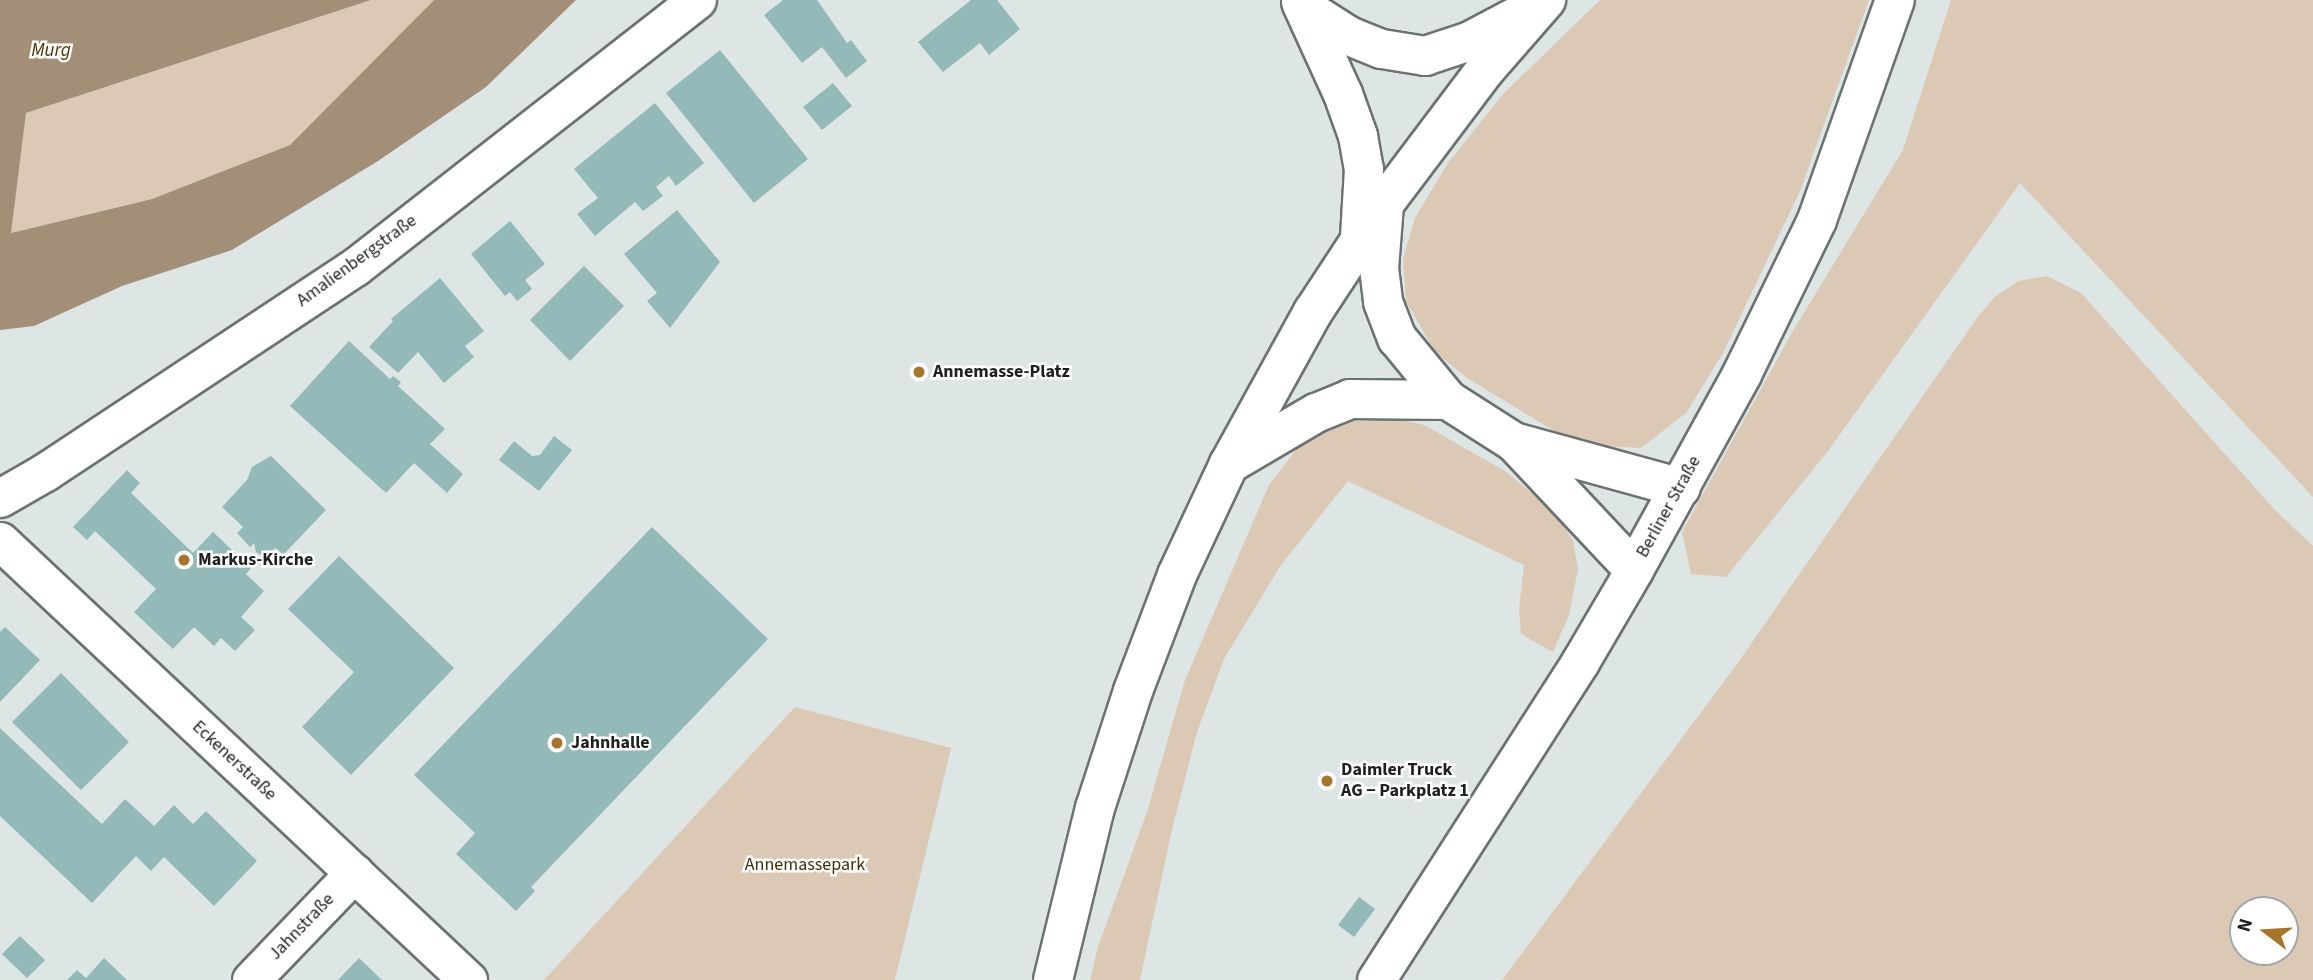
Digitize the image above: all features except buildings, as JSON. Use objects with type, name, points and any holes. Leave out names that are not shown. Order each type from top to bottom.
[{"type":"main road","name":"Berliner Straße","points":[[1634,570],[1742,374],[1816,220],[1895,0]]},
{"type":"main road","points":[[1302,4],[1349,36],[1382,49],[1425,56],[1470,41],[1544,1]]},
{"type":"main road","points":[[1053,980],[1095,808],[1133,691],[1177,575],[1229,464],[1312,312],[1360,239],[1485,70],[1544,1]]},
{"type":"main road","points":[[1302,4],[1358,136],[1364,169],[1360,239]]},
{"type":"main road","points":[[1384,204],[1379,268],[1382,302],[1397,338],[1448,400],[1514,442],[1634,570]]},
{"type":"main road","points":[[1229,464],[1315,413],[1350,399],[1448,400]]},
{"type":"main road","points":[[1514,442],[1681,488]]},
{"type":"street","name":"Amalienbergstraße","points":[[0,498],[355,267],[696,0]]},
{"type":"street","name":"Eckenerstraße","points":[[0,541],[468,980]]},
{"type":"street","name":"Berliner Straße","points":[[1376,980],[1580,662],[1634,570]]},
{"type":"street","name":"Jahnstraße","points":[[251,980],[354,873]]},
{"type":"green space","points":[[371,0],[434,0],[290,145],[152,199],[10,233],[26,113]]},
{"type":"green space","points":[[1600,0],[1869,0],[1800,191],[1723,353],[1686,413],[1641,448],[1598,446],[1564,437],[1467,378],[1435,352],[1406,301],[1403,259],[1415,218],[1448,163],[1503,94]]},
{"type":"green space","points":[[1951,0],[2313,0],[2313,497],[2020,183],[1828,451],[1726,577],[1691,574],[1682,532],[1794,329],[1903,150]]},
{"type":"green space","points":[[2047,276],[2081,293],[2274,509],[2313,546],[2313,980],[1502,980],[1737,664],[1979,315],[1996,296],[2019,281]]},
{"type":"green space","points":[[1373,413],[1424,425],[1505,471],[1556,513],[1573,541],[1578,569],[1569,615],[1553,652],[1521,634],[1519,610],[1524,565],[1348,481],[1281,565],[1224,659],[1197,732],[1171,834],[1140,980],[1090,980],[1098,947],[1147,812],[1185,680],[1269,485],[1302,442],[1332,423]]},
{"type":"green space","name":"Annemassepark","points":[[795,707],[951,748],[895,980],[544,980]]},
{"type":"water","name":"Murg","points":[[0,0],[371,0],[26,113],[11,233],[152,199],[290,145],[434,0],[576,0],[486,87],[378,161],[232,250],[122,286],[34,326],[0,330]]},
{"type":"place","name":"Annemasse-Platz","points":[[919,372]]},
{"type":"place","name":"Markus-Kirche","points":[[184,560]]},
{"type":"place","name":"Jahnhalle","points":[[557,743]]},
{"type":"place","name":"Daimler Truck AG − Parkplatz 1","points":[[1327,781]]}]
